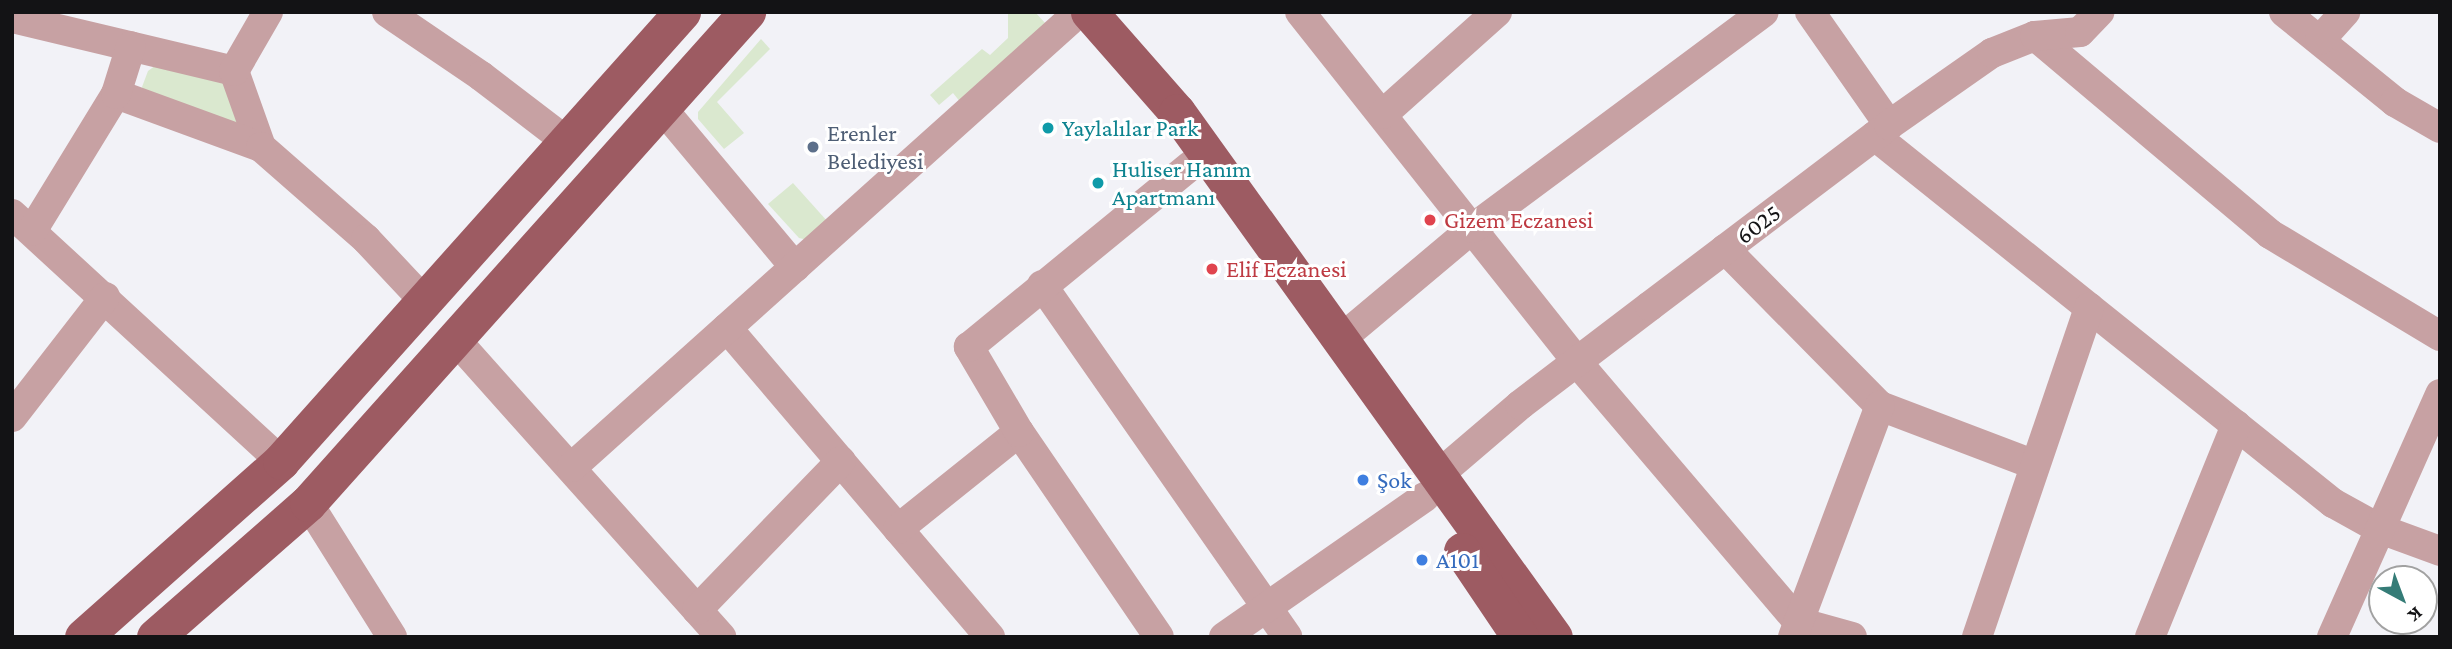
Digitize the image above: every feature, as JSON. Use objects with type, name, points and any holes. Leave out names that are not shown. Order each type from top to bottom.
[{"type":"main road","points":[[83,637],[281,461],[682,12]]},
{"type":"main road","points":[[155,637],[308,503],[747,12]]},
{"type":"main road","points":[[1073,15],[1096,50],[1190,166],[1431,486],[1554,637]]},
{"type":"main road","points":[[1073,15],[1177,112],[1342,338],[1520,637]]},
{"type":"street","points":[[261,147],[234,71],[268,12]]},
{"type":"street","points":[[387,12],[481,76],[566,141]]},
{"type":"street","points":[[1300,12],[1577,362],[1796,630],[1853,637]]},
{"type":"street","points":[[1382,114],[1497,12]]},
{"type":"street","points":[[1342,338],[1473,228],[1764,12]]},
{"type":"street","points":[[1810,12],[1882,130],[2089,308],[2333,503],[2380,529],[2440,551]]},
{"type":"street","name":"6025","points":[[1224,637],[1431,486],[1577,362],[1882,130],[1992,53],[2035,36],[2080,32],[2099,12]]},
{"type":"street","points":[[2284,12],[2395,102],[2440,128]]},
{"type":"street","points":[[2320,40],[2345,12]]},
{"type":"street","points":[[572,467],[1073,15]]},
{"type":"street","points":[[12,18],[234,71]]},
{"type":"street","points":[[2035,36],[2270,233],[2440,336],[2440,344]]},
{"type":"street","points":[[131,46],[116,94],[22,223],[106,297],[281,461]]},
{"type":"street","points":[[116,94],[261,147],[366,239],[423,300]]},
{"type":"street","points":[[661,107],[795,267]]},
{"type":"street","points":[[1159,637],[1019,432],[969,347],[1190,166]]},
{"type":"street","points":[[1725,249],[1880,406],[2034,464]]},
{"type":"street","points":[[1042,285],[1287,637]]},
{"type":"street","points":[[12,416],[106,297]]},
{"type":"street","points":[[1977,637],[2089,308]]},
{"type":"street","points":[[727,328],[990,637]]},
{"type":"street","points":[[454,338],[721,637]]},
{"type":"street","points":[[2332,637],[2440,394]]},
{"type":"street","points":[[1796,630],[1880,406]]},
{"type":"street","points":[[2150,637],[2236,425]]},
{"type":"street","points":[[898,529],[1019,432]]},
{"type":"street","points":[[696,610],[841,461]]},
{"type":"street","points":[[308,503],[392,637]]},
{"type":"green space","points":[[1008,12],[1035,12],[1046,24],[961,103],[953,93],[939,105],[930,95],[982,49],[990,55],[1008,38]]},
{"type":"green space","points":[[761,39],[770,49],[717,102],[744,133],[724,149],[698,119],[698,112]]},
{"type":"green space","points":[[156,65],[223,76],[247,130],[145,94],[142,87],[148,71]]},
{"type":"green space","points":[[793,183],[828,222],[808,240],[799,238],[768,204]]},
{"type":"place","name":"Yaylalılar Park","points":[[1048,128]]},
{"type":"place","name":"Erenler Belediyesi","points":[[813,147]]},
{"type":"place","name":"Huliser Hanım Apartmanı","points":[[1098,183]]},
{"type":"place","name":"Gizem Eczanesi","points":[[1430,220]]},
{"type":"place","name":"Elif Eczanesi","points":[[1212,269]]},
{"type":"place","name":"Şok","points":[[1363,480]]},
{"type":"place","name":"A101","points":[[1422,560]]}]
